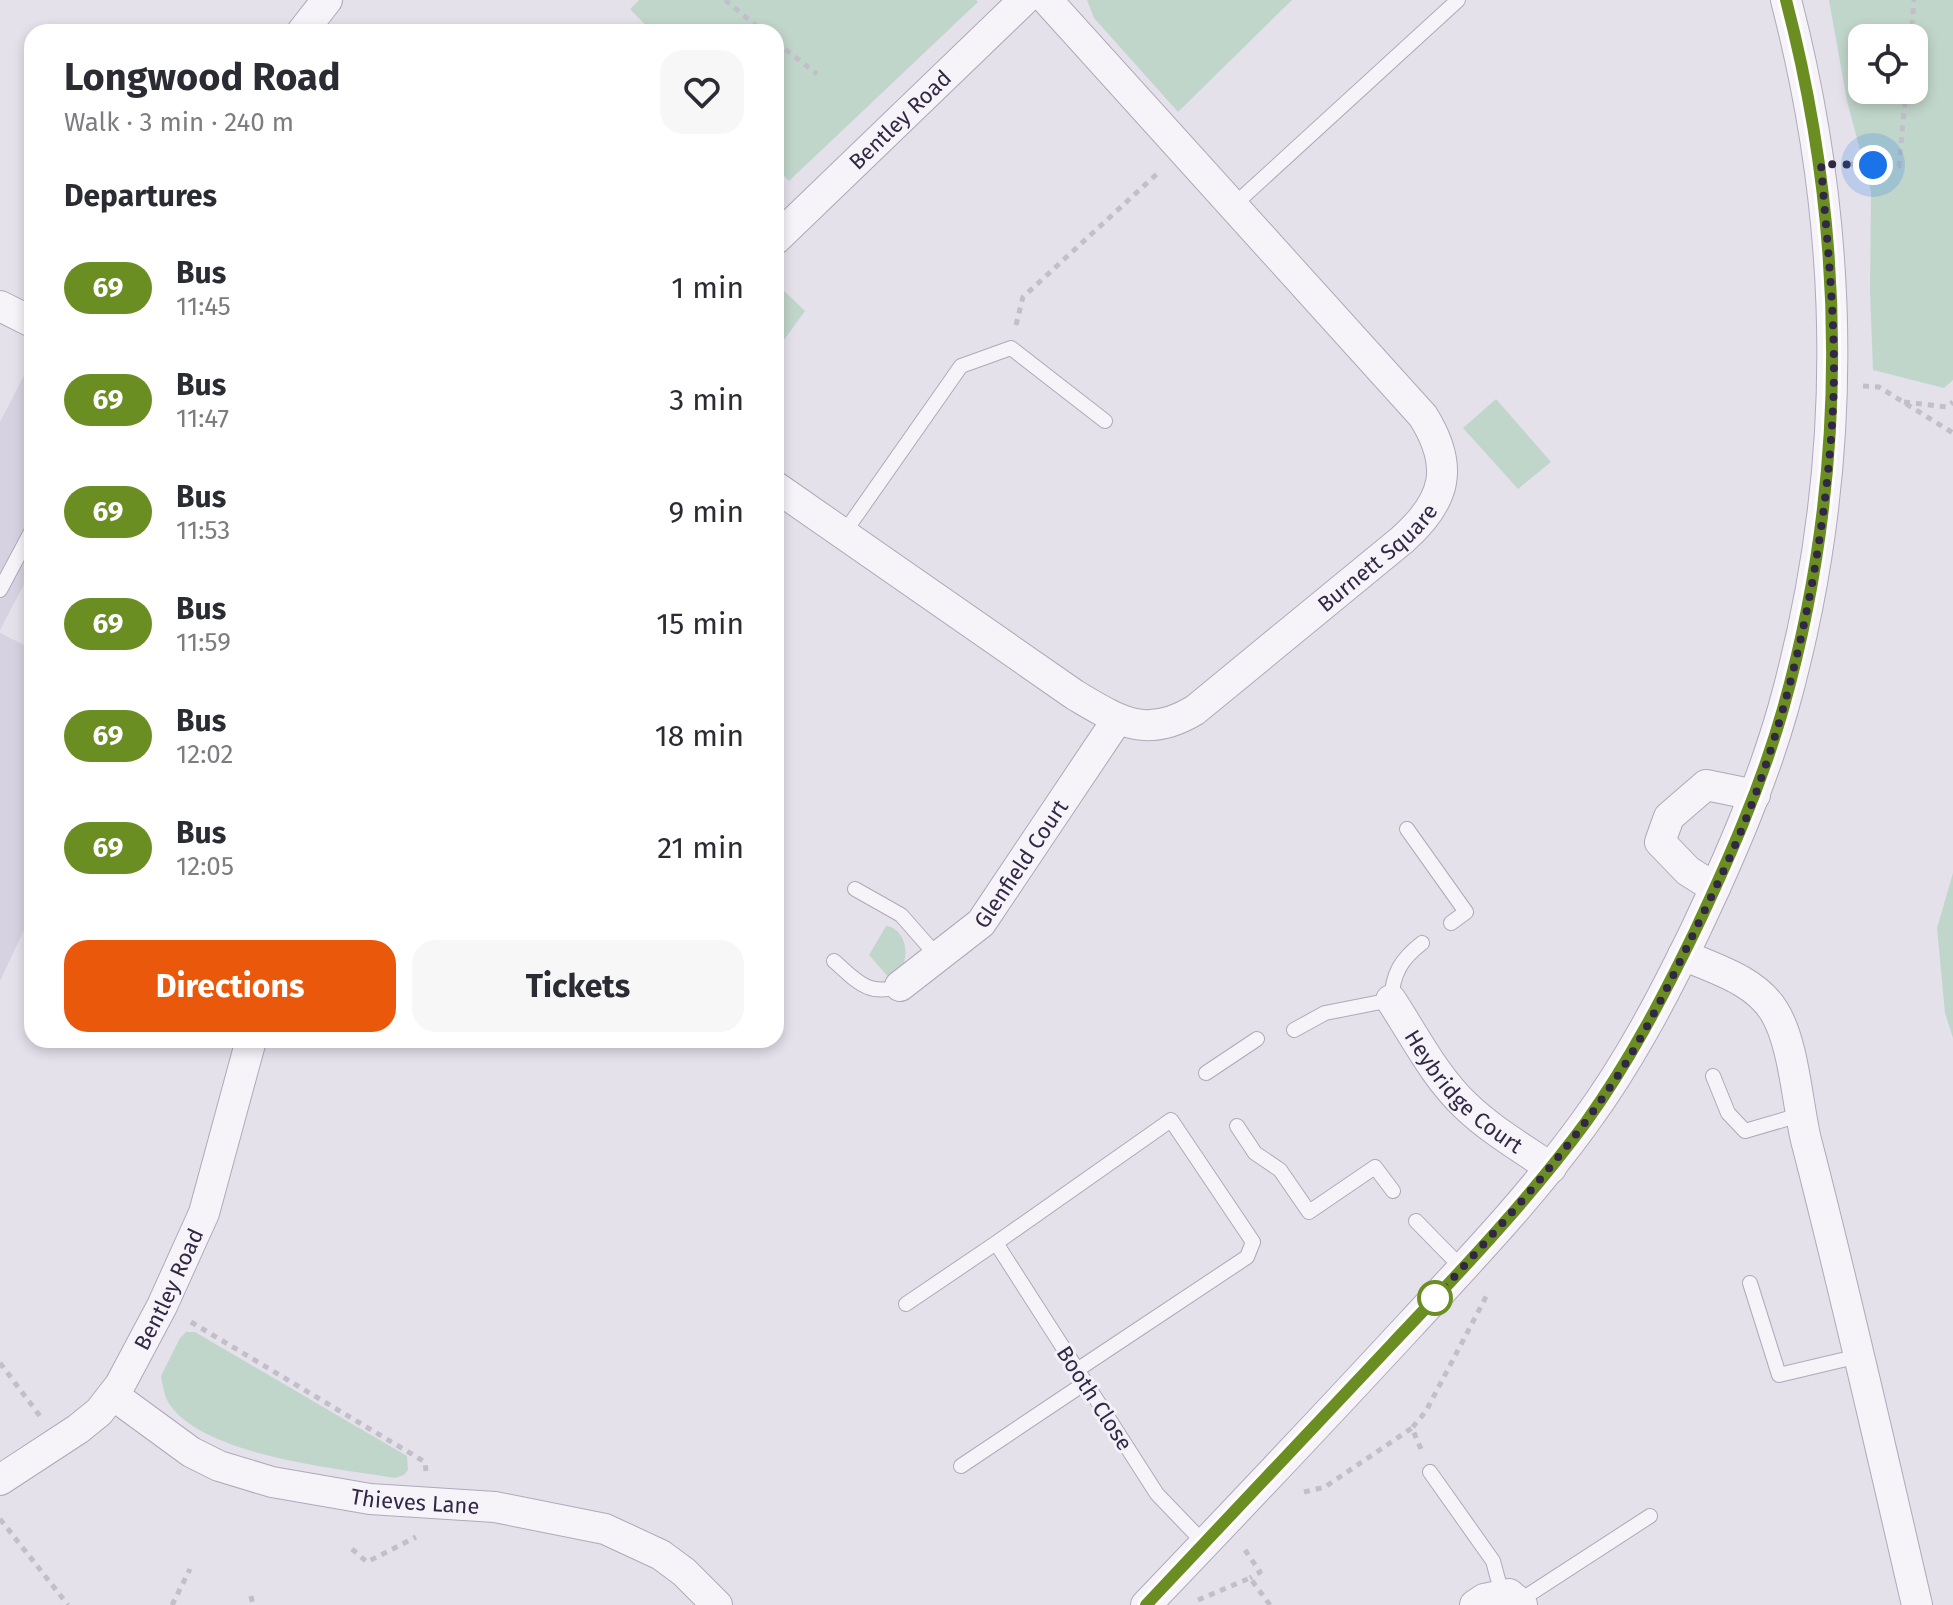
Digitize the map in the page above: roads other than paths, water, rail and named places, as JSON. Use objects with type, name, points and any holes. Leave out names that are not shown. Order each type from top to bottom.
[{"type":"street","points":[[308,24],[327,0]]},
{"type":"street","name":"Bentley Road","points":[[784,231],[1024,0]]},
{"type":"street","name":"Burnett Square","points":[[784,492],[1075,695],[1117,720],[1160,726],[1178,721],[1195,710],[1421,523],[1435,503],[1442,478],[1442,453],[1423,416],[1047,0]]},
{"type":"street","points":[[1146,1605],[1465,1266],[1551,1168],[1624,1066],[1683,955],[1755,795],[1783,711],[1806,610],[1827,472],[1833,382],[1830,271],[1821,164],[1786,0]]},
{"type":"street","points":[[0,306],[24,318]]},
{"type":"street","name":"Glenfield Court","points":[[900,986],[981,923],[1117,720]]},
{"type":"street","points":[[1715,888],[1688,871],[1660,842],[1669,817],[1706,785],[1755,795]]},
{"type":"street","points":[[1683,955],[1740,980],[1760,994],[1784,1029],[1800,1115],[1842,1277],[1917,1605]]},
{"type":"street","name":"Heybridge Court","points":[[1391,1000],[1447,1085],[1464,1105],[1551,1168]]},
{"type":"street","name":"Bentley Road","points":[[0,1480],[61,1442],[99,1412],[113,1395],[162,1306],[204,1213],[249,1048]]},
{"type":"street","name":"Thieves Lane","points":[[113,1395],[191,1452],[219,1466],[272,1482],[324,1493],[495,1507],[605,1529],[661,1555],[684,1572],[717,1605]]},
{"type":"lane","points":[[1234,205],[1458,0]]},
{"type":"lane","points":[[844,533],[961,366],[1011,348],[1105,421]]},
{"type":"lane","points":[[0,590],[24,545]]},
{"type":"lane","points":[[1407,829],[1466,912],[1451,923]]},
{"type":"lane","points":[[855,889],[901,915],[938,957]]},
{"type":"lane","points":[[1294,1030],[1325,1013],[1391,1000],[1393,977],[1398,967],[1422,943]]},
{"type":"lane","points":[[834,961],[860,984],[872,990],[885,991],[900,986]]},
{"type":"lane","points":[[1206,1073],[1257,1039]]},
{"type":"lane","points":[[1713,1076],[1728,1113],[1745,1131],[1800,1115]]},
{"type":"lane","points":[[906,1304],[1171,1120],[1253,1242],[1247,1257],[961,1466]]},
{"type":"lane","points":[[1237,1126],[1255,1153],[1280,1170],[1309,1212],[1375,1167],[1393,1191]]},
{"type":"lane","points":[[1416,1221],[1465,1266]]},
{"type":"lane","name":"Booth Close","points":[[996,1243],[1157,1494],[1205,1544]]},
{"type":"lane","points":[[1750,1283],[1779,1375],[1859,1356]]},
{"type":"lane","points":[[1430,1472],[1493,1561],[1505,1601],[1650,1516]]}]
